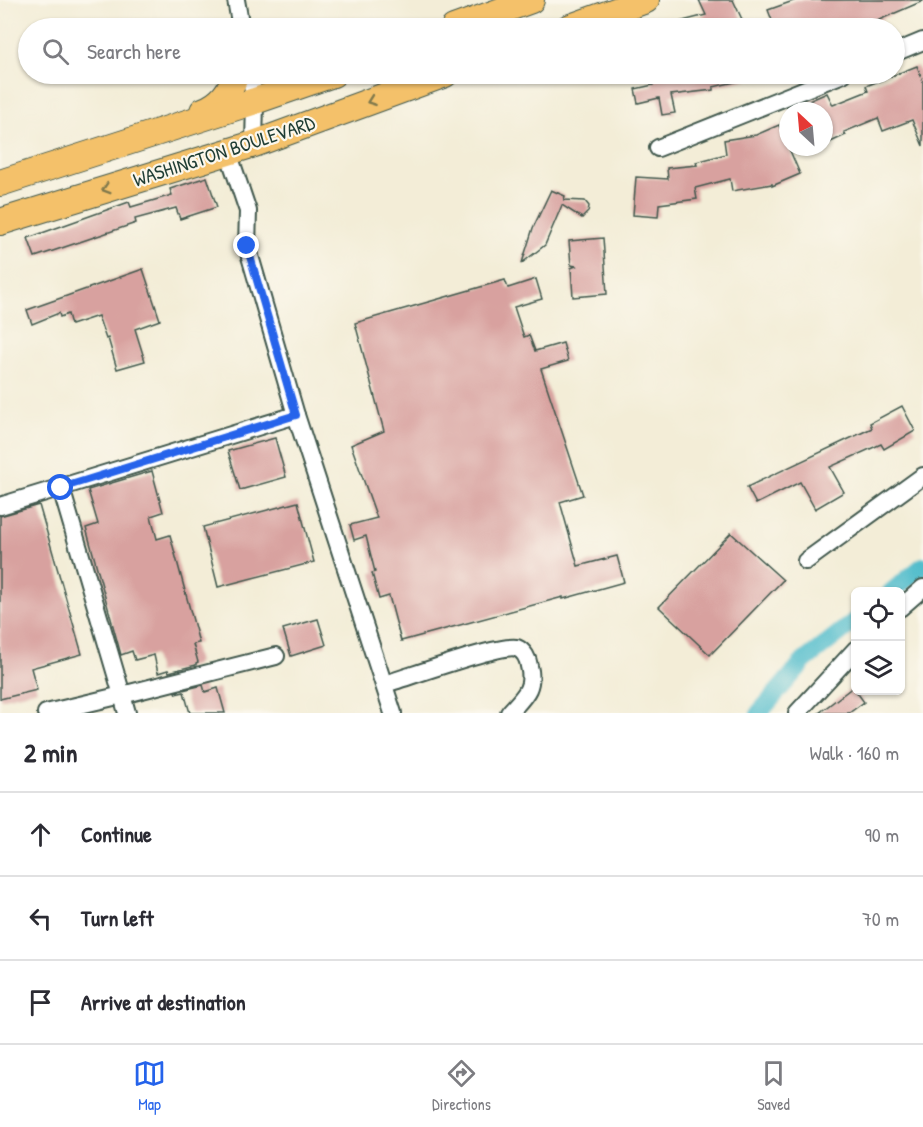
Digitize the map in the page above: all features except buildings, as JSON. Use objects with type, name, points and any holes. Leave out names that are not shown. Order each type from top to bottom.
[{"type":"highway","points":[[482,18],[531,0]]},
{"type":"highway","points":[[596,18],[646,0]]},
{"type":"highway","points":[[154,133],[178,119],[207,110],[220,102],[230,91],[232,84]]},
{"type":"highway","name":"WASHINGTON BOULEVARD","points":[[0,183],[304,84]]},
{"type":"highway","name":"WASHINGTON BOULEVARD","points":[[0,222],[254,144],[418,84]]},
{"type":"street","points":[[236,0],[239,18]]},
{"type":"street","points":[[905,49],[923,42]]},
{"type":"street","points":[[252,84],[255,101],[254,144]]},
{"type":"street","points":[[658,148],[818,84]]},
{"type":"street","points":[[228,152],[248,211],[247,246],[296,415],[393,713]]},
{"type":"street","points":[[0,506],[296,415]]},
{"type":"street","points":[[806,561],[923,476]]},
{"type":"street","points":[[61,488],[127,713]]},
{"type":"street","points":[[905,604],[923,588]]},
{"type":"street","points":[[385,684],[506,647],[516,648],[523,651],[529,664],[532,681],[528,691],[509,713]]},
{"type":"street","points":[[797,713],[851,653]]},
{"type":"street","points":[[46,713],[276,656]]},
{"type":"waterway","points":[[897,587],[923,566]]},
{"type":"waterway","points":[[759,713],[804,661],[851,624]]},
{"type":"route","points":[[61,488],[296,415],[247,246]]}]
